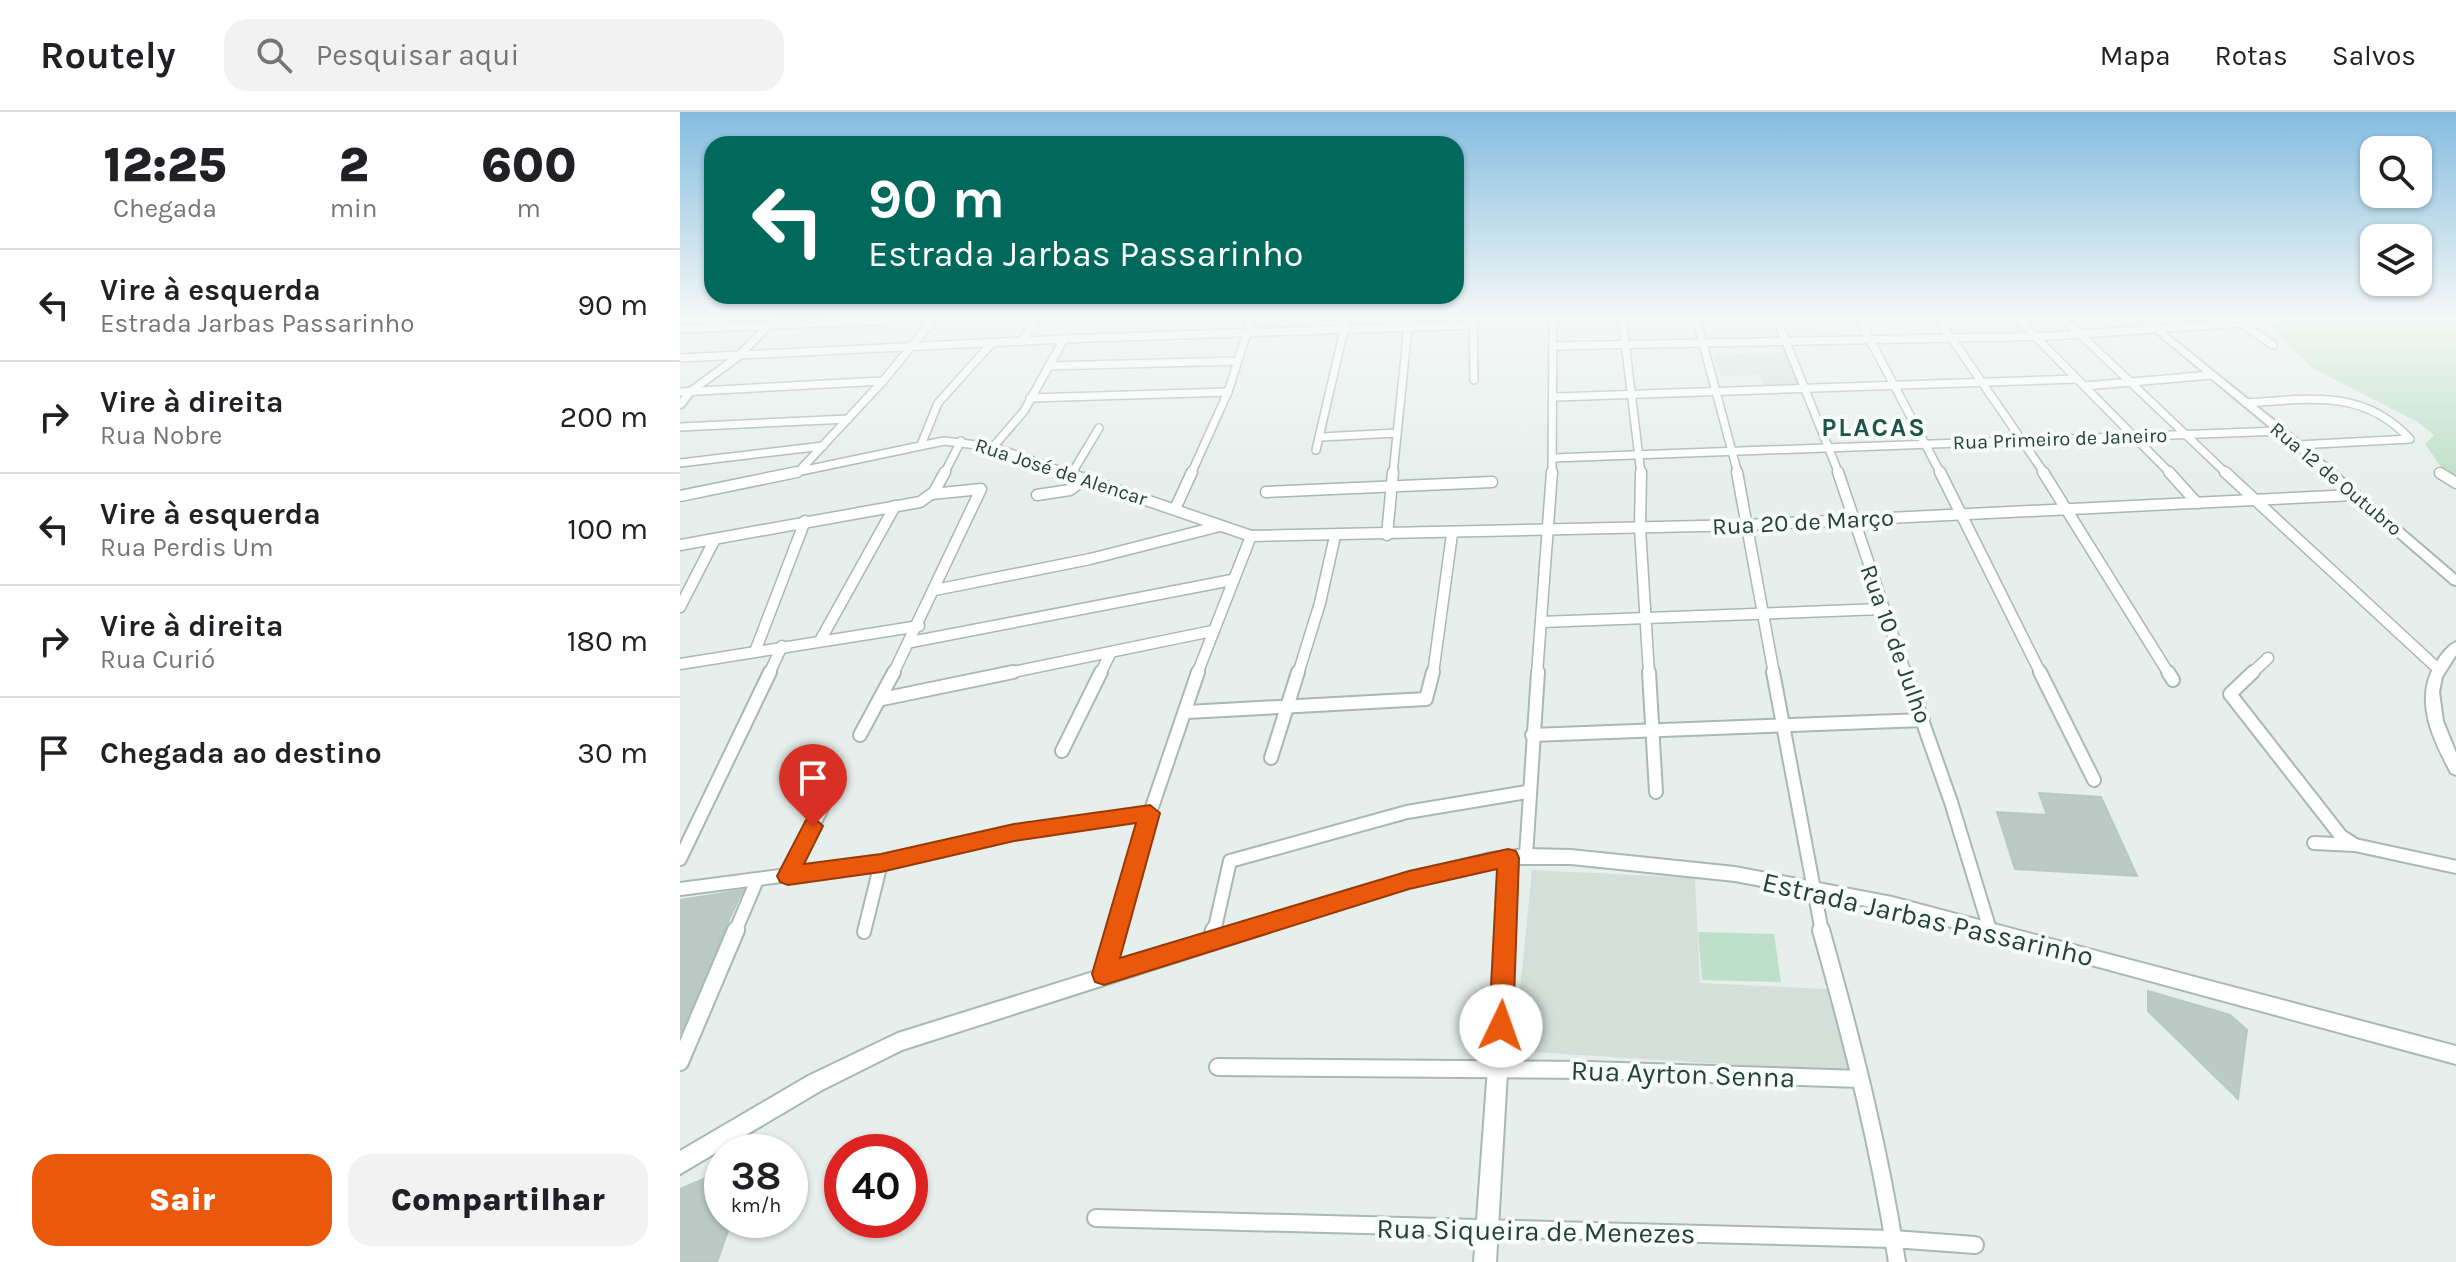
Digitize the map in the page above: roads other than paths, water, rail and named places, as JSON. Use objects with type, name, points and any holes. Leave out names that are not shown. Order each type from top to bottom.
[{"type":"street","points":[[680,405],[691,391],[719,371]]},
{"type":"street","points":[[802,468],[892,371]]},
{"type":"street","points":[[921,445],[922,433],[935,409],[968,371]]},
{"type":"street","points":[[993,447],[1030,398],[1045,371]]},
{"type":"street","points":[[1175,509],[1228,392],[1234,371]]},
{"type":"street","points":[[1316,450],[1335,371]]},
{"type":"street","points":[[1387,535],[1403,371]]},
{"type":"street","points":[[1474,371],[1474,380]]},
{"type":"street","points":[[1485,1262],[1517,857],[1527,792],[1549,530],[1556,397],[1554,371]]},
{"type":"street","points":[[1629,371],[1641,454],[1640,528],[1655,731],[1656,792]]},
{"type":"street","points":[[1711,371],[1734,453],[1812,886],[1884,1176],[1897,1262]]},
{"type":"street","name":"Rua 10 de Julho","points":[[1799,371],[1832,449],[1882,609],[1923,720],[1990,930]]},
{"type":"street","points":[[1888,371],[2094,780]]},
{"type":"street","points":[[1974,371],[2025,442],[2173,680]]},
{"type":"street","points":[[2070,371],[2137,436],[2197,503]]},
{"type":"street","points":[[2121,371],[2254,501],[2436,667]]},
{"type":"street","name":"Rua 12 de Outubro","points":[[2207,371],[2456,581]]},
{"type":"street","points":[[1556,397],[2133,382],[2212,375]]},
{"type":"street","points":[[680,392],[883,381]]},
{"type":"street","points":[[1030,398],[1228,392]]},
{"type":"street","points":[[2246,403],[2357,400],[2385,416],[2409,436],[2409,441],[2400,442],[2298,445]]},
{"type":"street","points":[[680,427],[848,419]]},
{"type":"street","points":[[1072,473],[1099,428]]},
{"type":"street","name":"Rua Primeiro de Janeiro","points":[[1553,458],[2281,431]]},
{"type":"street","points":[[1321,437],[1397,433]]},
{"type":"street","points":[[680,545],[920,502],[932,494],[961,441]]},
{"type":"street","name":"Rua José de Alencar","points":[[680,496],[802,468],[921,445],[961,441],[993,447],[1251,536]]},
{"type":"street","points":[[680,463],[823,446]]},
{"type":"street","points":[[2440,473],[2456,483]]},
{"type":"street","points":[[1037,495],[1070,490],[1086,478]]},
{"type":"street","points":[[1266,492],[1492,482]]},
{"type":"street","points":[[860,735],[919,626],[981,489],[932,494]]},
{"type":"street","name":"Rua 20 de Março","points":[[1251,536],[1452,534],[1746,525],[2354,495]]},
{"type":"street","points":[[821,639],[895,506]]},
{"type":"street","points":[[756,649],[805,521]]},
{"type":"street","points":[[935,590],[1090,559],[1221,526]]},
{"type":"street","points":[[1187,712],[1416,701],[1430,694],[1452,534]]},
{"type":"street","points":[[1104,974],[1150,813],[1187,712],[1212,631],[1251,536]]},
{"type":"street","points":[[1271,758],[1320,603],[1335,536]]},
{"type":"street","points":[[680,607],[715,539]]},
{"type":"street","points":[[911,642],[1232,580]]},
{"type":"street","points":[[1541,622],[1882,609]]},
{"type":"street","points":[[680,664],[756,649],[919,626]]},
{"type":"street","points":[[882,699],[1212,631]]},
{"type":"street","points":[[680,859],[782,646]]},
{"type":"street","points":[[2456,646],[2436,667],[2431,692],[2434,714],[2456,769]]},
{"type":"street","points":[[1062,751],[1111,652]]},
{"type":"street","points":[[2268,658],[2230,694],[2341,836],[2355,845]]},
{"type":"street","points":[[1532,735],[1923,720]]},
{"type":"street","points":[[788,876],[838,776]]},
{"type":"street","points":[[1212,940],[1230,861],[1407,812],[1527,792]]},
{"type":"street","points":[[680,889],[881,863],[1014,833],[1150,813]]},
{"type":"street","points":[[2314,843],[2355,845],[2456,867]]},
{"type":"street","name":"Estrada Jarbas Passarinho","points":[[680,1163],[815,1083],[898,1042],[1104,974],[1409,880],[1517,857],[1667,865],[1812,886],[1990,930],[2456,1055]]},
{"type":"street","points":[[864,932],[881,863]]},
{"type":"street","points":[[680,1062],[757,880]]},
{"type":"street","name":"Rua Ayrton Senna","points":[[1218,1067],[1589,1070],[1860,1079]]},
{"type":"street","name":"Rua Siqueira de Menezes","points":[[1096,1218],[1893,1239],[1975,1245]]},
{"type":"district","name":"PLACAS","points":[[1874,427]]}]
